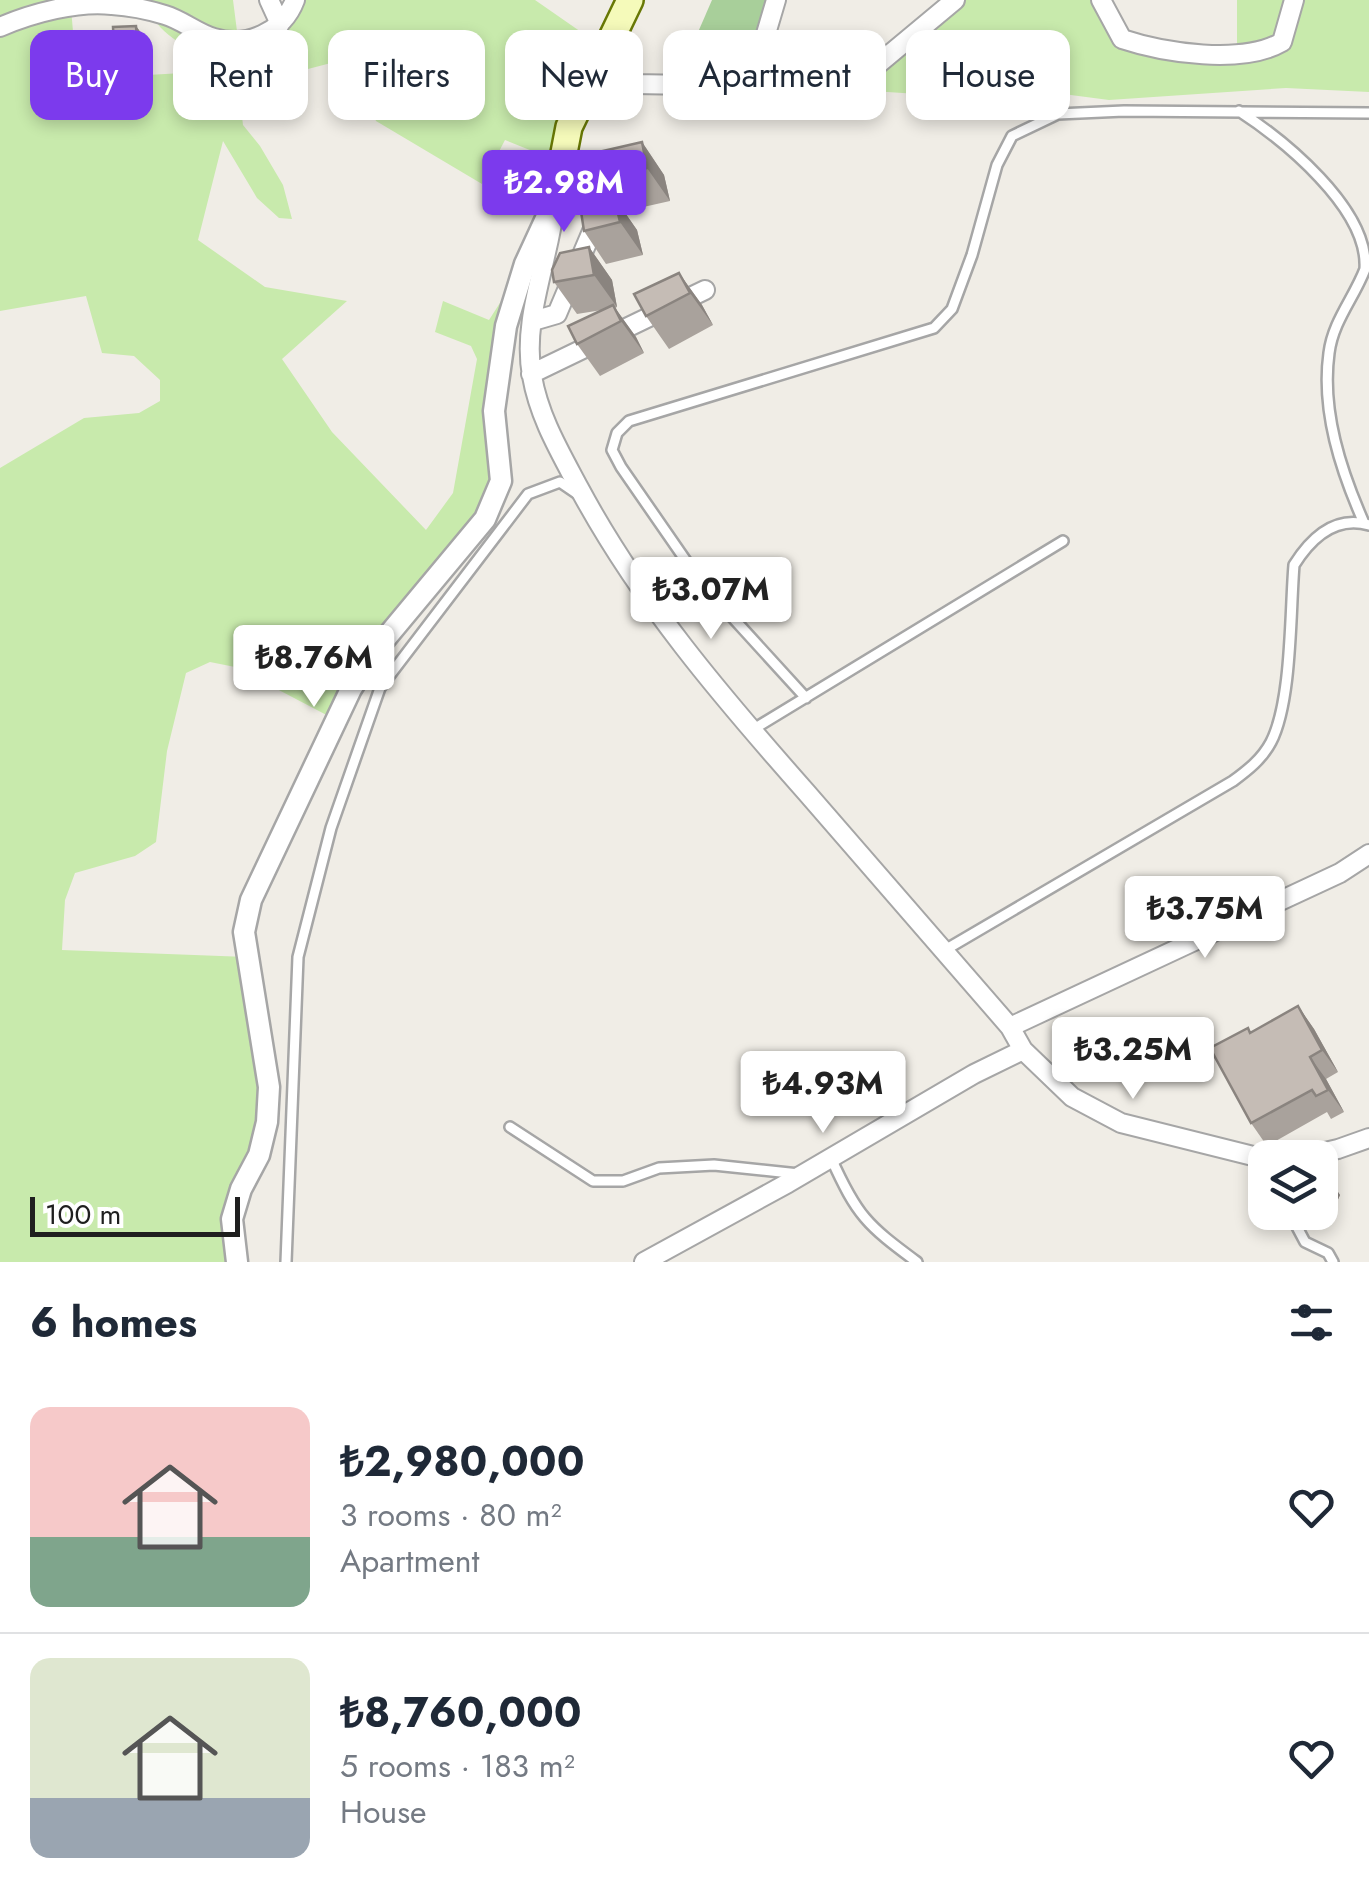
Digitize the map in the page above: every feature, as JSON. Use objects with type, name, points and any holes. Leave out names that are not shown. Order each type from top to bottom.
[{"type":"main road","points":[[616,30],[630,0]]},
{"type":"main road","points":[[555,199],[572,120]]},
{"type":"street","points":[[269,0],[280,24]]},
{"type":"street","points":[[0,26],[71,8],[110,4],[168,16],[215,39],[256,38],[280,24],[295,0]]},
{"type":"street","points":[[767,30],[776,0]]},
{"type":"street","points":[[886,58],[955,0]]},
{"type":"street","points":[[1101,0],[1122,40],[1151,49],[1237,54],[1265,52],[1282,42],[1294,0]]},
{"type":"street","points":[[533,321],[556,314],[616,172]]},
{"type":"street","points":[[555,199],[533,321],[531,374],[542,414],[585,499],[646,599],[752,730],[1010,1028],[1023,1050],[1072,1097],[1121,1124],[1248,1158]]},
{"type":"street","points":[[237,1262],[232,1219],[241,1189],[259,1154],[267,1122],[269,1087],[244,932],[251,900],[352,689],[375,651],[486,519],[501,482],[494,411],[506,326],[525,264],[555,199]]},
{"type":"street","points":[[531,374],[706,290]]},
{"type":"street","points":[[1010,1028],[1340,873],[1369,854]]},
{"type":"street","points":[[644,1262],[1023,1050]]},
{"type":"street","points":[[1338,1149],[1369,1138]]},
{"type":"lane","points":[[1239,111],[1273,133],[1322,174],[1354,211],[1367,240],[1366,267],[1340,313],[1328,352],[1334,437],[1348,486],[1366,524]]},
{"type":"lane","points":[[806,698],[702,584],[612,450],[618,433],[629,421],[934,328],[952,309],[998,164],[1012,136],[1058,114],[1369,113]]},
{"type":"lane","points":[[286,1262],[298,956],[330,828],[380,688],[528,494],[560,482],[585,499]]},
{"type":"lane","points":[[943,950],[1234,782],[1256,762],[1270,745],[1281,720],[1294,565],[1306,545],[1323,531],[1348,521],[1366,524]]},
{"type":"lane","points":[[752,730],[1063,541]]},
{"type":"lane","points":[[510,1127],[593,1181],[623,1182],[659,1168],[714,1165],[803,1175]]},
{"type":"lane","points":[[832,1158],[854,1207],[875,1231],[917,1262]]},
{"type":"lane","points":[[1299,1230],[1305,1242],[1328,1253],[1332,1262]]},
{"type":"green space","points":[[0,0],[233,0],[237,30],[173,30],[173,38],[150,12],[71,8],[73,30],[30,30],[30,120],[153,120],[153,75],[173,74],[173,120],[242,120],[283,185],[292,219],[279,218],[257,198],[223,141],[198,240],[265,287],[347,301],[282,359],[332,432],[426,530],[453,493],[477,359],[471,346],[435,332],[443,301],[489,320],[525,264],[506,326],[501,481],[451,562],[336,720],[235,667],[210,662],[186,673],[167,751],[156,842],[135,856],[75,873],[65,900],[62,950],[247,957],[269,1087],[241,1189],[237,1262],[0,1262],[0,468],[84,418],[139,413],[160,401],[160,380],[134,356],[102,353],[86,296],[0,311]]},
{"type":"green space","points":[[295,0],[535,0],[578,30],[505,30],[505,120],[579,120],[562,163],[505,140],[482,184],[376,120],[485,120],[485,30],[328,30],[328,64],[308,69],[308,30],[273,30]]},
{"type":"green space","points":[[712,0],[776,0],[767,30],[699,30]]},
{"type":"green space","points":[[955,0],[1101,0],[1122,39],[1237,54],[1237,0],[1369,0],[1369,92],[1286,88],[1109,100],[1070,95],[1070,30],[916,30]]},
{"type":"green space","points":[[906,37],[906,93],[886,92],[886,52]]},
{"type":"building","points":[[136,26],[136,30],[113,30]]},
{"type":"building","points":[[642,142],[647,168],[607,177],[603,151]]},
{"type":"building","points":[[614,197],[620,222],[584,231],[580,205]]},
{"type":"building","points":[[589,247],[594,275],[554,282],[552,270],[560,253]]},
{"type":"building","points":[[679,273],[690,293],[646,316],[634,294]]},
{"type":"building","points":[[613,305],[621,321],[577,344],[568,326]]},
{"type":"building","points":[[1298,1006],[1322,1050],[1310,1057],[1328,1090],[1316,1096],[1312,1090],[1251,1123],[1210,1048],[1248,1028],[1250,1033]]}]
